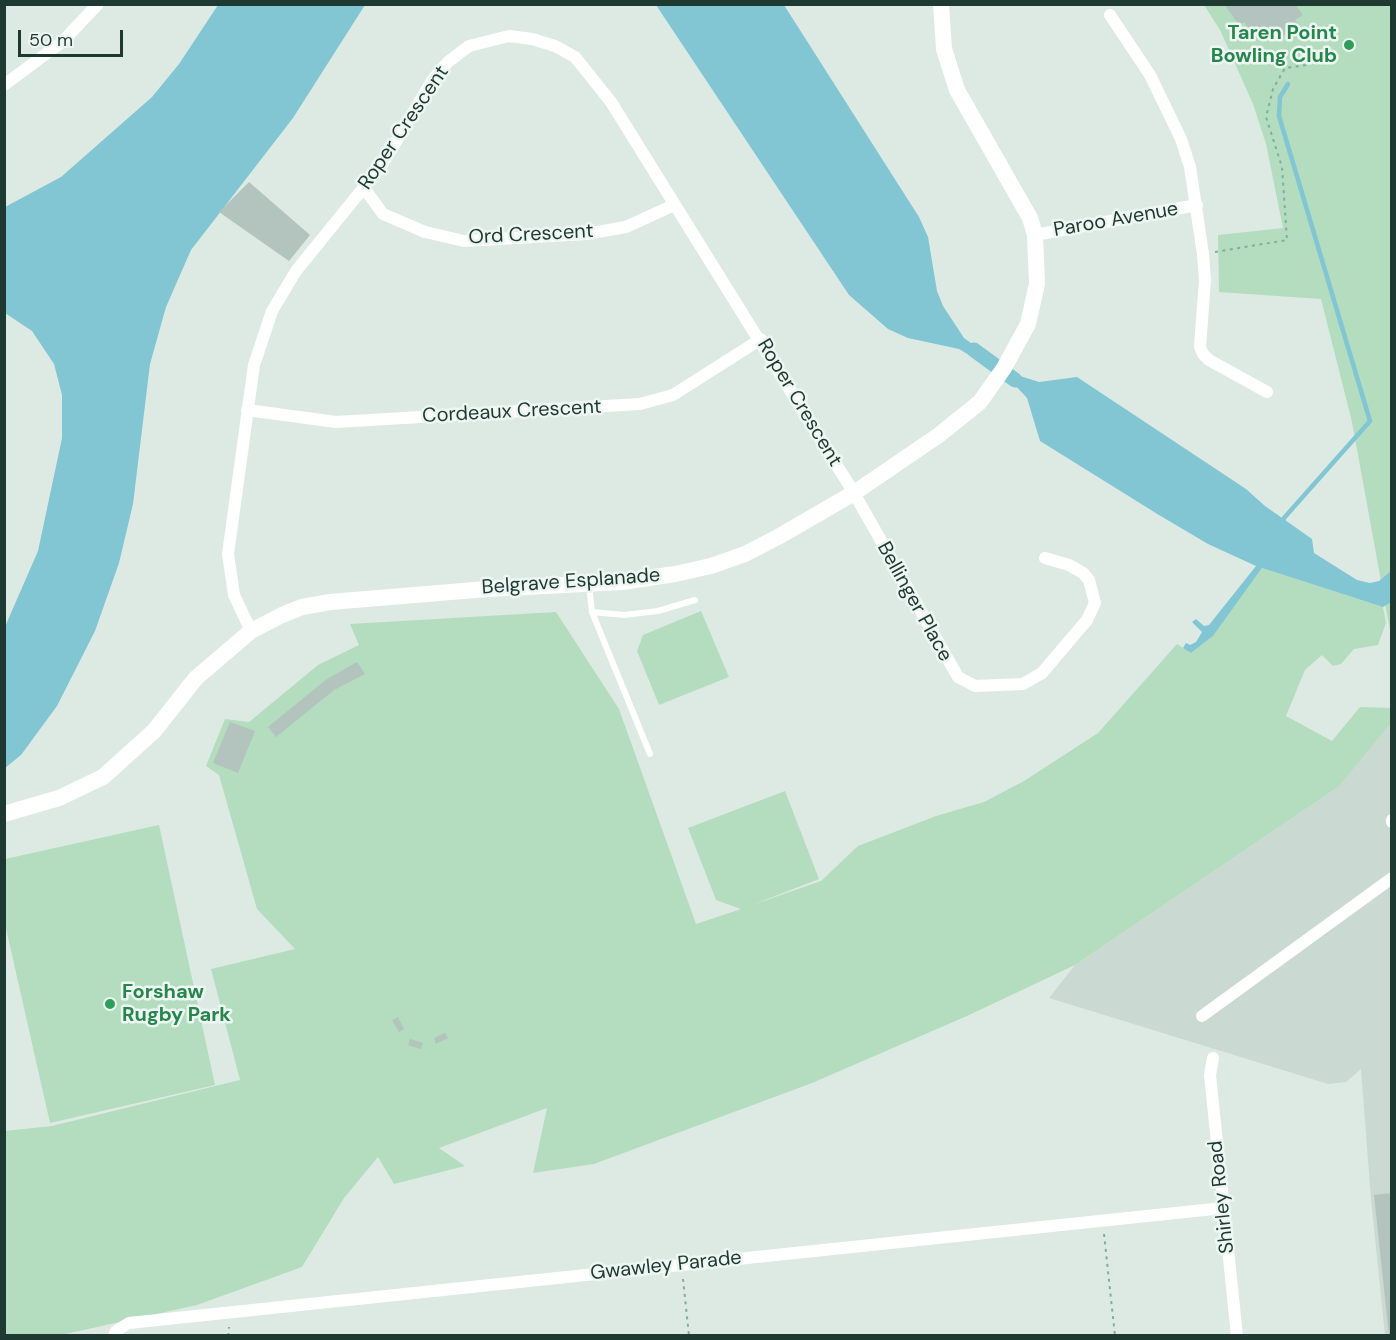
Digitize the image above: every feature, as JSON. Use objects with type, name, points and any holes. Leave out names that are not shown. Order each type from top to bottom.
[{"type":"street","points":[[4,85],[62,42],[98,4]]},
{"type":"street","name":"Belgrave Esplanade","points":[[4,814],[59,798],[103,777],[154,731],[195,678],[251,631],[302,607],[330,602],[589,584],[675,574],[719,563],[778,537],[854,493],[939,435],[980,402],[1002,371],[1028,324],[1037,284],[1035,235],[1030,218],[957,90],[944,49],[941,4]]},
{"type":"street","points":[[1110,15],[1150,75],[1181,139],[1197,205],[1203,254],[1205,280],[1200,347],[1209,360],[1267,392]]},
{"type":"street","name":"Roper Crescent","points":[[251,631],[232,588],[228,554],[247,410],[261,338],[284,288],[382,165],[433,79],[448,62],[469,46],[509,36],[532,39],[555,46],[575,57],[611,102],[674,205],[761,339],[854,493]]},
{"type":"street","name":"Ord Crescent","points":[[364,188],[383,214],[425,232],[464,241],[586,234],[626,226],[674,205]]},
{"type":"street","name":"Paroo Avenue","points":[[1035,235],[1197,205]]},
{"type":"street","name":"Cordeaux Crescent","points":[[247,410],[336,422],[640,404],[673,395],[761,339]]},
{"type":"street","name":"Bellinger Place","points":[[854,493],[952,671],[965,682],[975,686],[1012,686],[1033,679],[1060,653],[1093,611],[1095,603],[1093,587],[1083,573],[1045,558]]},
{"type":"street","points":[[1202,1016],[1392,878]]},
{"type":"street","name":"Shirley Road","points":[[1213,1058],[1210,1075],[1237,1335]]},
{"type":"street","name":"Gwawley Parade","points":[[114,1335],[116,1331],[129,1323],[1223,1208]]},
{"type":"lane","points":[[589,584],[592,612],[650,754]]},
{"type":"lane","points":[[592,612],[624,615],[647,612],[695,600]]},
{"type":"path","points":[[1203,254],[1287,240],[1282,167],[1266,117],[1274,89],[1285,68],[1307,65]]},
{"type":"path","points":[[1102,1219],[1115,1335]]},
{"type":"path","points":[[682,1264],[689,1335]]},
{"type":"shaded area","points":[[1391,723],[1391,1335],[1385,1335],[1361,1069],[1346,1082],[1328,1084],[1049,998],[1075,965],[1335,789]]},
{"type":"green space","points":[[1204,5],[1391,5],[1391,636],[1352,422],[1321,299],[1219,292],[1218,235],[1283,228],[1266,144],[1253,104],[1220,30]]},
{"type":"green space","points":[[1262,568],[1383,607],[1386,623],[1378,645],[1354,649],[1341,664],[1333,666],[1322,655],[1305,670],[1286,716],[1332,741],[1360,707],[1391,708],[1391,723],[1338,787],[1075,965],[967,1016],[812,1083],[594,1164],[533,1173],[547,1108],[439,1148],[465,1166],[394,1184],[378,1157],[344,1198],[302,1267],[197,1305],[61,1335],[5,1336],[5,1131],[52,1126],[240,1080],[211,969],[295,949],[257,909],[219,775],[206,766],[225,719],[249,722],[318,665],[359,645],[350,624],[556,612],[619,709],[696,924],[741,909],[716,900],[688,828],[785,791],[819,879],[752,905],[821,881],[858,846],[936,816],[984,802],[1024,781],[1098,733],[1177,644],[1191,653],[1213,636]]},
{"type":"green space","points":[[701,611],[729,677],[659,705],[637,651],[643,635]]},
{"type":"green space","name":"Forshaw Rugby Park","points":[[159,825],[215,1085],[50,1123],[5,924],[5,859]]},
{"type":"water","points":[[218,5],[365,5],[293,118],[191,250],[166,307],[150,364],[133,504],[119,563],[95,631],[57,706],[21,755],[5,768],[4,629],[38,551],[62,438],[62,395],[54,364],[32,331],[5,313],[5,207],[61,177],[152,97],[179,64]]},
{"type":"water","points":[[656,5],[784,5],[919,217],[928,237],[937,291],[943,306],[964,338],[992,358],[987,366],[959,349],[908,338],[888,329],[849,295]]},
{"type":"water","points":[[1017,375],[1039,382],[1077,377],[1246,489],[1265,506],[1312,539],[1314,553],[1357,580],[1370,583],[1379,581],[1391,571],[1391,602],[1383,607],[1262,568],[1213,636],[1191,653],[1183,648],[1186,643],[1190,645],[1196,642],[1202,632],[1192,622],[1196,619],[1204,626],[1209,625],[1256,566],[1208,544],[1040,441],[1027,398],[1013,383]]},
{"type":"building","points":[[1224,4],[1295,4],[1303,15],[1295,20],[1299,25],[1279,39],[1272,34],[1252,32],[1244,22],[1239,25]]},
{"type":"building","points":[[249,182],[310,235],[289,261],[219,212]]},
{"type":"building","points":[[357,662],[365,674],[334,690],[276,737],[268,727],[327,679]]},
{"type":"building","points":[[230,722],[255,731],[238,773],[213,763]]},
{"type":"building","points":[[398,1017],[404,1029],[399,1032],[392,1020]]},
{"type":"building","points":[[445,1033],[448,1038],[436,1044],[434,1038]]},
{"type":"building","points":[[410,1039],[423,1043],[421,1049],[408,1045]]},
{"type":"building","points":[[1392,1193],[1392,1336],[1389,1336],[1374,1195]]},
{"type":"waterway","points":[[1282,524],[1284,518],[1370,421],[1279,116],[1280,97],[1288,84]]},
{"type":"waterway","points":[[974,350],[1015,380]]},
{"type":"place","name":"Taren Point Bowling Club","points":[[1349,45]]},
{"type":"place","name":"Forshaw Rugby Park","points":[[110,1004]]}]
